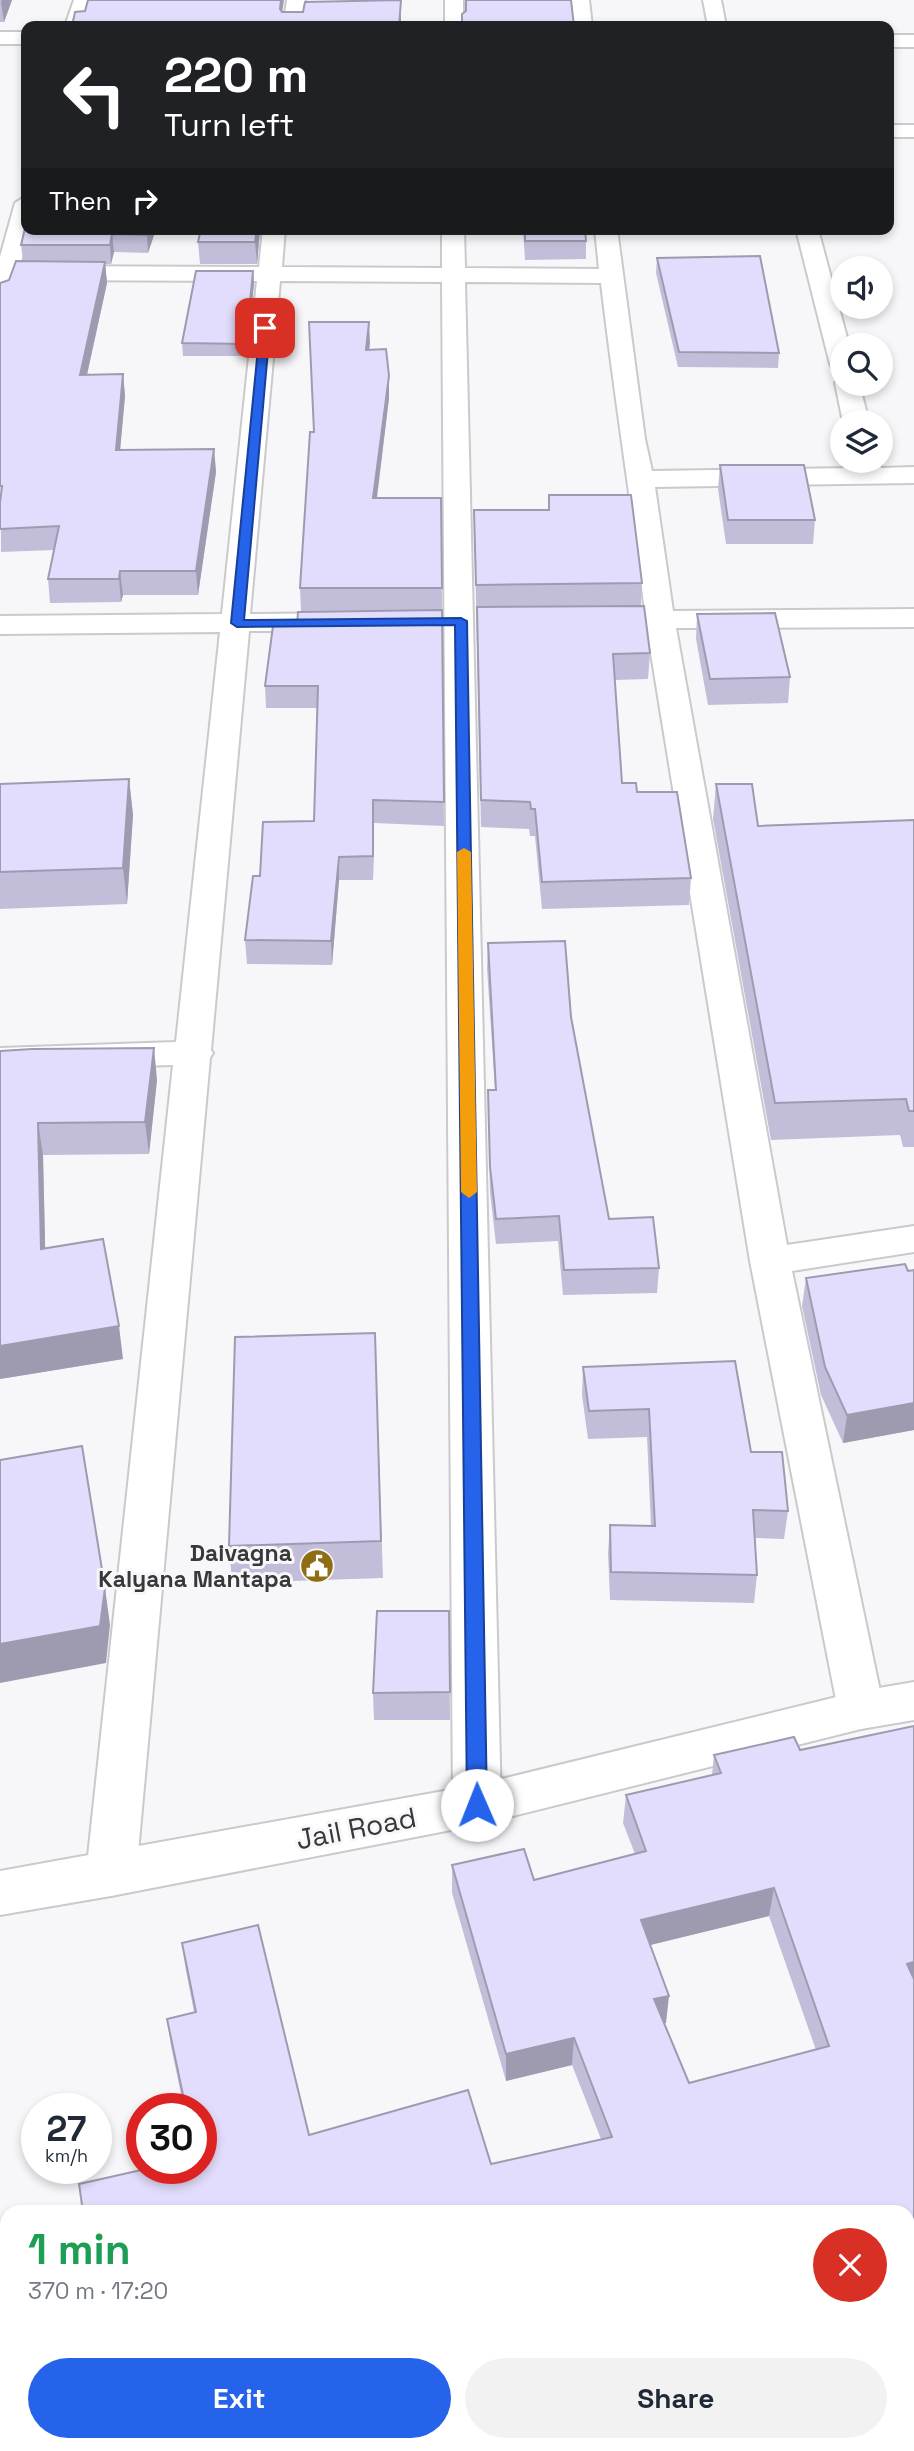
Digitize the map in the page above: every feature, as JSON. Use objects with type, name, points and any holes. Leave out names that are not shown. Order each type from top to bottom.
[{"type":"street","points":[[77,21],[83,0]]},
{"type":"street","points":[[294,21],[296,0]]},
{"type":"street","points":[[453,21],[454,0]]},
{"type":"street","points":[[580,0],[582,21]]},
{"type":"street","points":[[712,0],[716,21]]},
{"type":"street","points":[[0,38],[21,38]]},
{"type":"street","points":[[894,41],[914,41]]},
{"type":"street","points":[[894,131],[914,131]]},
{"type":"street","points":[[0,298],[4,273],[21,219]]},
{"type":"street","points":[[111,1875],[195,1053],[273,235]]},
{"type":"street","points":[[453,235],[477,1805]]},
{"type":"street","points":[[607,235],[632,439],[641,479],[660,620],[770,1261],[861,1710]]},
{"type":"street","points":[[809,235],[834,333]]},
{"type":"street","points":[[4,273],[611,276]]},
{"type":"street","points":[[641,479],[830,470]]},
{"type":"street","points":[[893,472],[914,475]]},
{"type":"street","points":[[607,620],[914,618]]},
{"type":"street","points":[[0,625],[377,622]]},
{"type":"street","points":[[0,1059],[195,1053]]},
{"type":"street","points":[[770,1261],[914,1239]]},
{"type":"street","name":"Jail Road","points":[[0,1893],[111,1875],[477,1805],[861,1710],[914,1701]]},
{"type":"building","points":[[88,0],[281,0],[282,12],[303,12],[305,2],[401,0],[399,21],[73,21],[75,12],[85,11]]},
{"type":"building","points":[[466,0],[571,0],[573,21],[462,21],[462,14],[466,11]]},
{"type":"building","points":[[23,235],[112,235],[110,245],[21,245]]},
{"type":"building","points":[[200,235],[256,235],[255,242],[198,242]]},
{"type":"building","points":[[525,235],[586,235],[586,241],[525,241]]},
{"type":"building","points":[[760,256],[779,353],[679,352],[657,258]]},
{"type":"building","points":[[16,261],[105,262],[80,375],[123,374],[116,450],[214,449],[196,571],[120,571],[119,579],[48,579],[59,526],[0,529],[0,283],[9,280]]},
{"type":"building","points":[[196,271],[253,271],[246,344],[182,343]]},
{"type":"building","points":[[309,322],[369,322],[366,350],[386,349],[389,376],[373,498],[441,498],[442,588],[300,588],[310,432],[314,432]]},
{"type":"building","points":[[720,465],[804,465],[815,520],[728,520]]},
{"type":"building","points":[[549,495],[631,495],[642,583],[476,585],[474,510],[549,510]]},
{"type":"building","points":[[644,606],[650,653],[613,654],[622,783],[636,783],[637,792],[677,792],[691,878],[542,882],[535,809],[531,809],[530,802],[481,800],[477,607]]},
{"type":"building","points":[[442,610],[444,802],[373,800],[373,856],[339,857],[331,941],[245,940],[253,876],[260,876],[263,822],[314,821],[318,686],[265,686],[273,626],[297,625],[298,612]]},
{"type":"building","points":[[775,613],[790,677],[710,679],[697,614]]},
{"type":"building","points":[[129,779],[123,868],[0,872],[0,784]]},
{"type":"building","points":[[716,784],[752,784],[758,826],[914,820],[914,1111],[909,1111],[906,1099],[775,1103]]},
{"type":"building","points":[[565,941],[571,1017],[609,1219],[653,1217],[659,1268],[564,1270],[559,1216],[496,1219],[490,1167],[488,1090],[496,1090],[488,943]]},
{"type":"building","points":[[154,1048],[145,1122],[38,1123],[41,1249],[103,1239],[119,1326],[0,1346],[0,1051]]},
{"type":"building","points":[[905,1264],[908,1271],[914,1270],[914,1403],[847,1415],[825,1367],[806,1278]]},
{"type":"building","points":[[375,1333],[381,1541],[229,1546],[235,1337]]},
{"type":"building","points":[[735,1361],[751,1452],[782,1452],[788,1511],[753,1510],[757,1575],[611,1572],[610,1525],[655,1526],[649,1409],[589,1411],[583,1367]]},
{"type":"building","points":[[82,1446],[105,1588],[100,1626],[0,1644],[0,1460]]},
{"type":"building","points":[[377,1611],[449,1611],[450,1692],[373,1693]]},
{"type":"building","points":[[914,1726],[914,1962],[907,1964],[914,1979],[914,2205],[82,2205],[79,2184],[112,2184],[112,2177],[126,2173],[126,2184],[217,2184],[217,2093],[183,2093],[167,2019],[196,2012],[182,1943],[258,1925],[309,2135],[468,2090],[491,2164],[612,2137],[574,2038],[506,2054],[452,1865],[524,1849],[534,1880],[646,1851],[626,1795],[721,1773],[714,1755],[794,1737],[800,1750]],"holes":[[[774,1888],[829,2046],[689,2083],[654,1999],[669,1996],[641,1920]]]},
{"type":"slow traffic","points":[[464,852],[469,1192]]},
{"type":"place","name":"Daivagna Kalyana Mantapa","points":[[317,1566]]},
{"type":"route","points":[[265,328],[237,623],[461,621],[477,1805]]}]
